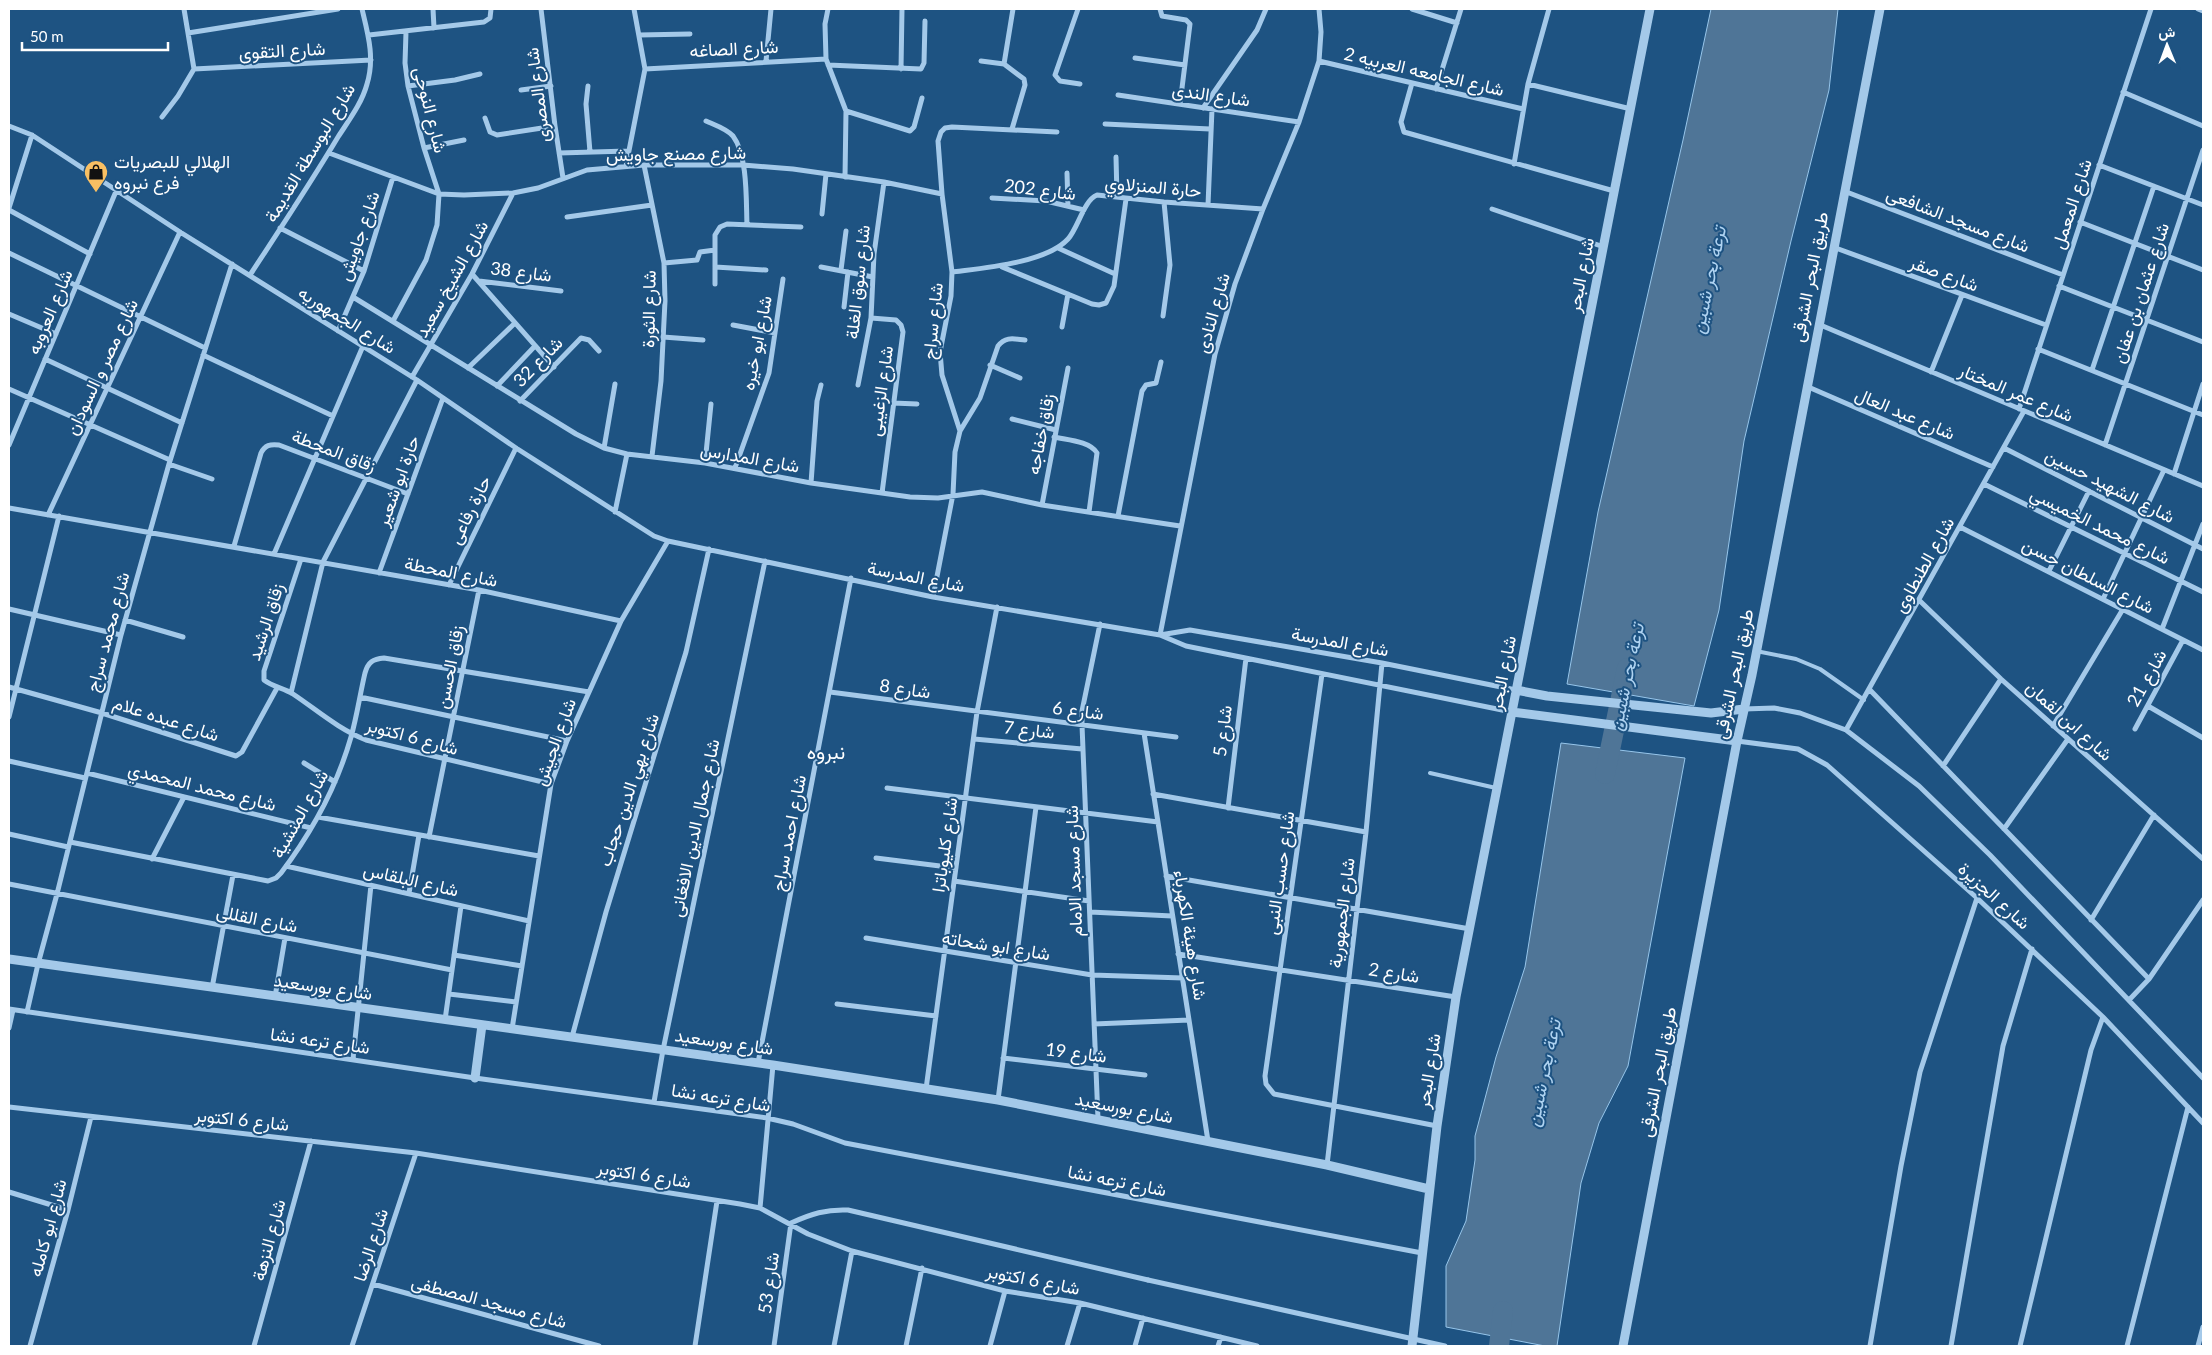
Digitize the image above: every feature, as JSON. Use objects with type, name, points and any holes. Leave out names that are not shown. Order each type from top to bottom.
[{"type":"street","points":[[162,117],[178,96],[194,69],[184,9]]},
{"type":"street","points":[[188,33],[313,10],[338,9]]},
{"type":"street","name":"شارع البوسطة القديمة","points":[[250,275],[358,106],[367,84],[371,60],[369,35],[362,9]]},
{"type":"street","points":[[432,9],[434,28]]},
{"type":"street","points":[[369,35],[488,21],[491,9]]},
{"type":"street","name":"شارع المصرى","points":[[541,9],[563,178]]},
{"type":"street","points":[[626,166],[645,69],[634,9]]},
{"type":"street","points":[[766,61],[771,9]]},
{"type":"street","points":[[828,9],[825,24],[826,59],[846,111],[846,177]]},
{"type":"street","points":[[901,69],[902,9]]},
{"type":"street","points":[[1004,64],[1013,9]]},
{"type":"street","points":[[1078,9],[1055,75],[1060,80],[1080,84]]},
{"type":"street","points":[[1160,9],[1162,16],[1188,21],[1190,26],[1180,104]]},
{"type":"street","points":[[1203,108],[1257,30],[1266,9]]},
{"type":"street","name":"شارع النادى","points":[[1160,635],[1215,354],[1234,284],[1300,122],[1319,61],[1321,32],[1319,9]]},
{"type":"street","points":[[1412,9],[1457,22]]},
{"type":"street","points":[[1436,89],[1461,9]]},
{"type":"street","points":[[1514,164],[1528,84],[1548,9]]},
{"type":"street","name":"شارع البحر","points":[[1412,1346],[1437,1126],[1456,997],[1650,9]]},
{"type":"street","name":"طريق البحر الشرقى","points":[[1624,1346],[1737,742],[1756,651],[1832,247],[1880,9]]},
{"type":"street","name":"شارع المعمل","points":[[2021,410],[2038,349],[2151,9]]},
{"type":"street","points":[[2198,9],[2203,11]]},
{"type":"street","points":[[828,65],[917,70],[924,66],[924,21]]},
{"type":"street","name":"شارع النوحى","points":[[406,32],[404,63],[408,86],[424,148],[439,194]]},
{"type":"street","points":[[639,36],[690,34]]},
{"type":"street","points":[[1135,58],[1185,65]]},
{"type":"street","name":"شارع الصاغه","points":[[645,69],[826,59]]},
{"type":"street","name":"شارع التقوى","points":[[194,69],[371,60]]},
{"type":"street","points":[[982,61],[1004,64],[1024,79],[1025,85],[1012,130]]},
{"type":"street","name":"شارع الجامعه العربيه 2","points":[[1319,61],[1523,109]]},
{"type":"street","points":[[408,86],[456,80],[480,74]]},
{"type":"street","points":[[1412,83],[1400,122],[1404,132],[1614,191]]},
{"type":"street","points":[[1528,84],[1631,109]]},
{"type":"street","points":[[521,90],[551,86]]},
{"type":"street","points":[[588,86],[586,104],[590,152]]},
{"type":"street","points":[[2123,92],[2203,126]]},
{"type":"street","name":"شارع الندى","points":[[1118,95],[1300,122]]},
{"type":"street","points":[[846,111],[910,131],[914,127],[922,98]]},
{"type":"street","points":[[1208,205],[1212,109]]},
{"type":"street","points":[[485,118],[490,132],[497,135],[555,126]]},
{"type":"street","points":[[706,121],[734,137],[743,165],[747,225]]},
{"type":"street","points":[[1105,124],[1210,129]]},
{"type":"street","name":"شارع الجمهوريه","points":[[9,126],[32,135],[180,232],[414,378],[516,448],[641,529],[668,541]]},
{"type":"street","name":"شارع سراج","points":[[934,597],[953,494],[955,452],[960,431],[942,375],[940,352],[951,296],[952,272],[942,194],[938,141],[941,132],[945,128],[952,127],[1057,132]]},
{"type":"street","points":[[32,135],[9,209],[90,254]]},
{"type":"street","points":[[424,148],[464,140]]},
{"type":"street","points":[[559,153],[628,150]]},
{"type":"street","name":"شارع عثمان بن عفان","points":[[2105,445],[2203,150]]},
{"type":"street","name":"شارع مصنع جاويش","points":[[328,154],[439,194],[464,195],[514,192],[538,188],[587,170],[644,165],[743,165],[793,169],[884,182],[942,194]]},
{"type":"street","points":[[1116,157],[1117,197]]},
{"type":"street","name":"شارع الثورة","points":[[644,165],[664,263],[661,381],[652,456]]},
{"type":"street","points":[[2099,165],[2203,205]]},
{"type":"street","points":[[1067,173],[1068,206]]},
{"type":"street","points":[[822,214],[826,174]]},
{"type":"street","name":"شارع جاويش","points":[[338,331],[364,271],[393,177]]},
{"type":"street","name":"شارع سوق الغلة","points":[[858,385],[871,318],[874,254],[884,182]]},
{"type":"street","points":[[2092,370],[2154,186]]},
{"type":"street","name":"شارع العروبه","points":[[9,445],[117,189]]},
{"type":"street","name":"شارع مسجد الشافعى","points":[[1843,191],[2063,275]]},
{"type":"street","name":"شارع الشيخ سعيد","points":[[291,693],[322,562],[431,345],[472,274],[514,192]]},
{"type":"street","points":[[393,321],[426,260],[437,225],[439,194]]},
{"type":"street","name":"حارة المنزلاوي","points":[[952,272],[1001,266],[1058,248],[1075,230],[1092,197],[1097,195],[1126,199],[1263,209]]},
{"type":"street","name":"شارع 202","points":[[992,198],[1046,201],[1084,210]]},
{"type":"street","points":[[1001,266],[1092,304],[1106,303],[1114,286],[1126,199]]},
{"type":"street","points":[[1163,316],[1170,265],[1164,202]]},
{"type":"street","points":[[567,217],[652,205]]},
{"type":"street","points":[[1492,209],[1604,247]]},
{"type":"street","points":[[2080,222],[2203,270]]},
{"type":"street","points":[[715,284],[715,234],[720,227],[727,224],[801,226]]},
{"type":"street","points":[[280,228],[364,271]]},
{"type":"street","points":[[841,270],[846,231]]},
{"type":"street","name":"شارع مصر و السودان","points":[[48,515],[180,232]]},
{"type":"street","name":"شارع صقر","points":[[1832,247],[2046,325]]},
{"type":"street","points":[[1058,248],[1115,274]]},
{"type":"street","points":[[664,263],[697,260],[702,251],[715,250]]},
{"type":"street","points":[[9,253],[205,348]]},
{"type":"street","name":"شارع محمد سراج","points":[[28,1012],[38,964],[57,894],[120,635],[169,462],[232,264]]},
{"type":"street","points":[[821,266],[873,277]]},
{"type":"street","points":[[715,267],[766,270]]},
{"type":"street","points":[[844,307],[848,272]]},
{"type":"street","points":[[472,274],[554,366]]},
{"type":"street","name":"شارع ابو خيره","points":[[735,468],[763,391],[775,333],[783,279]]},
{"type":"street","name":"شارع 38","points":[[478,281],[561,291]]},
{"type":"street","points":[[2059,286],[2203,342]]},
{"type":"street","points":[[1062,327],[1068,294]]},
{"type":"street","points":[[1932,372],[1962,295]]},
{"type":"street","name":"شارع المدارس","points":[[353,297],[520,401],[604,448],[627,454],[706,463],[810,483],[882,493],[938,498],[953,494],[982,492],[1042,505],[1180,526]]},
{"type":"street","points":[[9,314],[56,334]]},
{"type":"street","name":"شارع الزغيبى","points":[[871,318],[896,320],[901,325],[903,332],[882,493]]},
{"type":"street","points":[[468,368],[516,323]]},
{"type":"street","name":"شارع عمر المختار","points":[[1818,324],[2203,486]]},
{"type":"street","points":[[733,325],[775,333]]},
{"type":"street","points":[[663,337],[703,340]]},
{"type":"street","name":"شارع 32","points":[[520,401],[581,338],[588,340],[599,351]]},
{"type":"street","points":[[960,431],[980,398],[998,346],[1003,340],[1010,338],[1025,340]]},
{"type":"street","points":[[274,554],[363,346]]},
{"type":"street","points":[[497,386],[535,346]]},
{"type":"street","points":[[2038,349],[2203,415]]},
{"type":"street","points":[[203,355],[333,416]]},
{"type":"street","points":[[46,359],[182,423]]},
{"type":"street","points":[[1118,516],[1142,391],[1146,385],[1156,383],[1161,362]]},
{"type":"street","points":[[990,365],[1020,378]]},
{"type":"street","name":"زقاق خفاجه","points":[[1042,505],[1068,368]]},
{"type":"street","points":[[604,448],[615,384]]},
{"type":"street","points":[[2174,474],[2203,384]]},
{"type":"street","points":[[810,483],[817,401],[821,385]]},
{"type":"street","name":"شارع عبد العال","points":[[1806,386],[1993,467]]},
{"type":"street","points":[[9,389],[169,462],[212,479]]},
{"type":"street","name":"حارة ابو شعير","points":[[379,573],[443,398]]},
{"type":"street","points":[[893,403],[917,404]]},
{"type":"street","points":[[706,463],[711,404]]},
{"type":"street","name":"شارع الطنطاوى","points":[[1846,730],[1920,601],[2004,448],[2021,410]]},
{"type":"street","points":[[1012,419],[1056,430]]},
{"type":"street","points":[[1054,437],[1089,445],[1097,453],[1089,512]]},
{"type":"street","name":"زقاق المحطة","points":[[234,546],[264,447],[271,444],[279,445],[408,494]]},
{"type":"street","name":"حارة رفاعى","points":[[449,585],[516,448]]},
{"type":"street","name":"شارع الشهيد حسين","points":[[2004,448],[2203,549]]},
{"type":"street","points":[[615,512],[627,454]]},
{"type":"street","points":[[2103,599],[2164,470]]},
{"type":"street","name":"شارع محمد الخميسي","points":[[1984,484],[2203,592]]},
{"type":"street","points":[[2049,571],[2089,491]]},
{"type":"street","name":"شارع المحطة","points":[[9,508],[479,590],[621,621]]},
{"type":"street","points":[[9,717],[59,516]]},
{"type":"street","points":[[2162,629],[2203,524]]},
{"type":"street","name":"شارع السلطان حسن","points":[[1960,527],[2203,650]]},
{"type":"street","name":"شارع المدرسة","points":[[668,541],[934,597],[1160,635],[1186,646],[1512,712]]},
{"type":"street","name":"شارع الجيش","points":[[512,1029],[552,784],[567,741],[621,621],[668,541]]},
{"type":"street","name":"شارع بهي الدين حجاب","points":[[572,1038],[621,859],[686,652],[709,549]]},
{"type":"street","name":"زقاق الرشيد","points":[[277,688],[264,680],[263,676],[302,559]]},
{"type":"street","name":"شارع جمال الدين الافغانى","points":[[654,1102],[663,1050],[764,561]]},
{"type":"street","name":"شارع احمد سراج","points":[[758,1063],[851,578]]},
{"type":"street","name":"زقاق الحسن","points":[[429,836],[479,590]]},
{"type":"street","name":"شارع ابن لقمان","points":[[1920,601],[2001,679],[2203,859]]},
{"type":"street","name":"شارع كليوباترا","points":[[926,1089],[974,738],[997,607]]},
{"type":"street","points":[[9,609],[120,635]]},
{"type":"street","points":[[2053,726],[2124,610]]},
{"type":"street","points":[[125,620],[183,637]]},
{"type":"street","name":"شارع مسجد الامام","points":[[1098,1119],[1082,711],[1100,624]]},
{"type":"street","name":"شارع المدرسة","points":[[1160,635],[1190,630],[1382,663],[1516,690]]},
{"type":"street","name":"شارع 21","points":[[2135,729],[2183,640]]},
{"type":"street","name":"شارع المنشية","points":[[9,834],[268,881],[276,878],[286,866],[312,828],[335,782],[352,735],[367,665],[375,659],[384,658],[463,670]]},
{"type":"street","name":"شارع 5","points":[[1228,808],[1246,658]]},
{"type":"street","name":"شارع الجمهورية","points":[[1327,1165],[1366,832],[1382,663]]},
{"type":"street","points":[[463,670],[589,692]]},
{"type":"street","name":"شارع حسب النبى","points":[[1322,674],[1265,1076],[1266,1084],[1274,1094],[1334,1106]]},
{"type":"street","points":[[1943,766],[2001,679]]},
{"type":"street","name":"شارع عبده علام","points":[[9,687],[102,713],[236,756],[242,752],[277,688]]},
{"type":"street","name":"شارع 6 اكتوبر","points":[[277,688],[291,693],[322,717],[352,735],[366,740],[552,784]]},
{"type":"street","points":[[1516,690],[1547,696],[1711,713],[1744,709]]},
{"type":"street","points":[[1870,690],[2149,979]]},
{"type":"street","name":"شارع 8","points":[[830,692],[978,712]]},
{"type":"street","points":[[360,696],[567,741]]},
{"type":"street","points":[[2148,706],[2203,738]]},
{"type":"street","name":"شارع الجزيرة","points":[[1744,709],[1774,708],[1800,713],[1846,730],[1919,786],[2130,999],[2203,1078]]},
{"type":"street","name":"شارع 6","points":[[978,712],[1176,737]]},
{"type":"street","points":[[1512,712],[1543,718],[1737,742]]},
{"type":"street","name":"شارع هيئة الكهرباء","points":[[1144,733],[1208,1141]]},
{"type":"street","name":"شارع 7","points":[[974,738],[1082,749]]},
{"type":"street","points":[[2004,828],[2068,739]]},
{"type":"street","name":"شارع الجزيرة","points":[[1737,742],[1798,749],[1827,765],[2032,949],[2103,1017],[2203,1123]]},
{"type":"street","name":"شارع محمد المحمدي","points":[[9,760],[184,796],[312,828]]},
{"type":"street","points":[[304,763],[335,782]]},
{"type":"street","points":[[887,788],[1158,822]]},
{"type":"street","points":[[1153,794],[1366,832]]},
{"type":"street","points":[[152,859],[184,796]]},
{"type":"street","points":[[998,1100],[1036,807]]},
{"type":"street","points":[[2091,920],[2154,815]]},
{"type":"street","points":[[318,817],[539,856]]},
{"type":"street","points":[[409,894],[418,835]]},
{"type":"street","points":[[876,858],[956,868]]},
{"type":"street","name":"شارع البلقاس","points":[[286,866],[529,921]]},
{"type":"street","points":[[212,988],[233,875]]},
{"type":"street","points":[[1166,876],[1470,929]]},
{"type":"street","points":[[954,881],[1089,901]]},
{"type":"street","name":"شارع القللى","points":[[9,884],[452,970]]},
{"type":"street","points":[[353,1059],[360,1008],[371,885]]},
{"type":"street","points":[[1870,1346],[1901,1166],[1920,1072],[1977,898]]},
{"type":"street","points":[[2130,999],[2149,979],[2203,900]]},
{"type":"street","points":[[445,1020],[461,906]]},
{"type":"street","points":[[1090,912],[1172,916]]},
{"type":"street","points":[[275,997],[285,938]]},
{"type":"street","name":"شارع ابو شحاته","points":[[866,938],[1015,964],[1092,975],[1182,978]]},
{"type":"street","points":[[1950,1346],[2003,1046],[2032,949]]},
{"type":"street","name":"شارع 2","points":[[1178,954],[1456,997]]},
{"type":"street","points":[[454,955],[522,966]]},
{"type":"street","name":"شارع بورسعيد","points":[[9,959],[773,1065],[998,1100],[1327,1165],[1430,1189]]},
{"type":"street","points":[[449,994],[516,1002]]},
{"type":"street","points":[[837,1004],[936,1016]]},
{"type":"street","points":[[9,1028],[11,1009]]},
{"type":"street","name":"شارع ترعه نشا","points":[[11,1009],[475,1078],[767,1118],[793,1124],[845,1143],[1422,1254]]},
{"type":"street","points":[[2020,1346],[2091,1050],[2103,1017]]},
{"type":"street","points":[[1094,1024],[1189,1020]]},
{"type":"street","points":[[475,1078],[482,1025]]},
{"type":"street","name":"شارع 19","points":[[1003,1058],[1145,1075]]},
{"type":"street","points":[[760,1208],[773,1065]]},
{"type":"street","points":[[1334,1106],[1437,1126]]},
{"type":"street","name":"شارع 6 اكتوبر","points":[[9,1107],[416,1153],[760,1208],[791,1223],[808,1234],[852,1251],[1005,1291],[1080,1303],[1257,1346]]},
{"type":"street","points":[[2127,1346],[2188,1107]]},
{"type":"street","name":"شارع ابو كامله","points":[[30,1346],[68,1210],[91,1117]]},
{"type":"street","name":"شارع النزهة","points":[[254,1346],[310,1142]]},
{"type":"street","name":"شارع الرضا","points":[[352,1346],[416,1153]]},
{"type":"street","points":[[9,1192],[68,1210]]},
{"type":"street","points":[[695,1346],[717,1201]]},
{"type":"street","points":[[791,1223],[829,1209],[848,1210],[1148,1280],[1445,1346]]},
{"type":"street","name":"شارع 53","points":[[774,1346],[791,1223]]},
{"type":"street","points":[[834,1346],[852,1251]]},
{"type":"street","points":[[906,1346],[922,1268]]},
{"type":"street","name":"شارع مسجد المصطفى","points":[[373,1284],[599,1346]]},
{"type":"street","points":[[990,1346],[1005,1291]]},
{"type":"street","points":[[1067,1346],[1080,1303]]},
{"type":"street","points":[[1135,1346],[1142,1318]]},
{"type":"street","points":[[2198,1346],[2203,1327]]},
{"type":"street","points":[[1218,1346],[1221,1337]]},
{"type":"lane","points":[[1756,651],[1796,659],[1820,669],[1864,700]]},
{"type":"lane","points":[[1430,774],[1497,789]]},
{"type":"water","points":[[1711,9],[1838,9],[1829,90],[1744,441],[1719,610],[1694,706],[1567,684],[1598,512]]},
{"type":"water","points":[[1561,743],[1685,758],[1628,1066],[1599,1123],[1581,1183],[1557,1346],[1545,1346],[1446,1327],[1446,1266],[1466,1221],[1475,1160],[1475,1136],[1496,1057],[1525,967]]},
{"type":"waterway","name":"ترعة بحر شبين","points":[[1605,774],[1627,668]]},
{"type":"waterway","name":"ترعة بحر شبين","points":[[1499,1346],[1503,1311]]},
{"type":"place","name":"الهلالي للبصريات فرع نبروه","points":[[96,193]]},
{"type":"district","name":"نبروه","points":[[826,752]]}]
